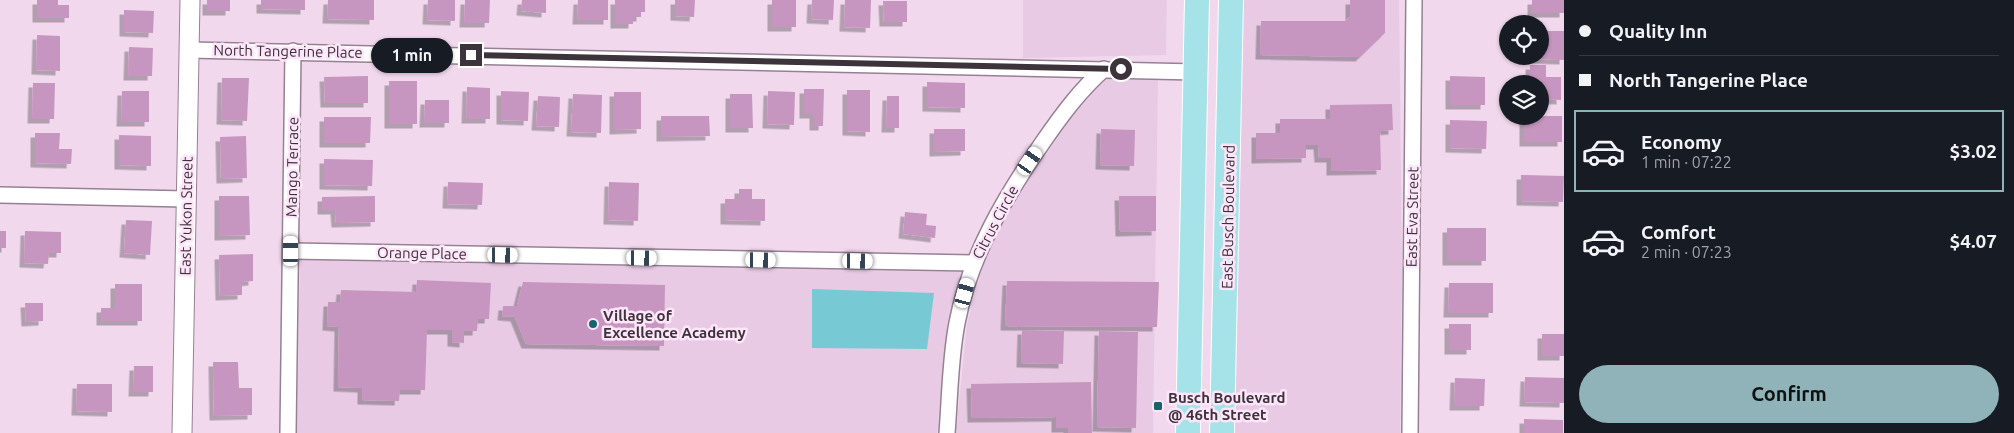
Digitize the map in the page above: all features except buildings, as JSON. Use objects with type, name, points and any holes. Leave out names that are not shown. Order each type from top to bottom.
[{"type":"main road","points":[[1188,433],[1197,0]]},
{"type":"main road","name":"East Busch Boulevard","points":[[1222,433],[1231,0]]},
{"type":"street","name":"East Yukon Street","points":[[182,433],[190,0]]},
{"type":"street","name":"East Eva Street","points":[[1410,433],[1414,0]]},
{"type":"street","name":"North Tangerine Place","points":[[190,50],[1196,72]]},
{"type":"street","name":"Mango Terrace","points":[[288,433],[293,51]]},
{"type":"street","name":"Citrus Circle","points":[[947,433],[957,323],[973,263],[992,222],[1020,176],[1062,115],[1089,82],[1104,69]]},
{"type":"street","points":[[0,195],[186,199]]},
{"type":"street","name":"Orange Place","points":[[291,251],[973,263]]},
{"type":"shaded area","points":[[1023,0],[1167,0],[1166,55],[1023,58]]},
{"type":"shaded area","points":[[1241,0],[1399,0],[1402,268],[1400,433],[1232,433]]},
{"type":"shaded area","points":[[1108,78],[1158,78],[1153,433],[956,433],[967,324],[983,265],[1001,226],[1028,180],[1070,120],[1096,88]]},
{"type":"shaded area","points":[[300,260],[961,272],[948,322],[937,433],[297,433]]},
{"type":"water","points":[[812,289],[934,293],[927,349],[812,348]]},
{"type":"place","name":"Village of Excellence Academy","points":[[593,324]]},
{"type":"place","name":"Busch Boulevard @ 46th Street","points":[[1158,406]]},
{"type":"route","points":[[471,55],[1121,69]]}]
